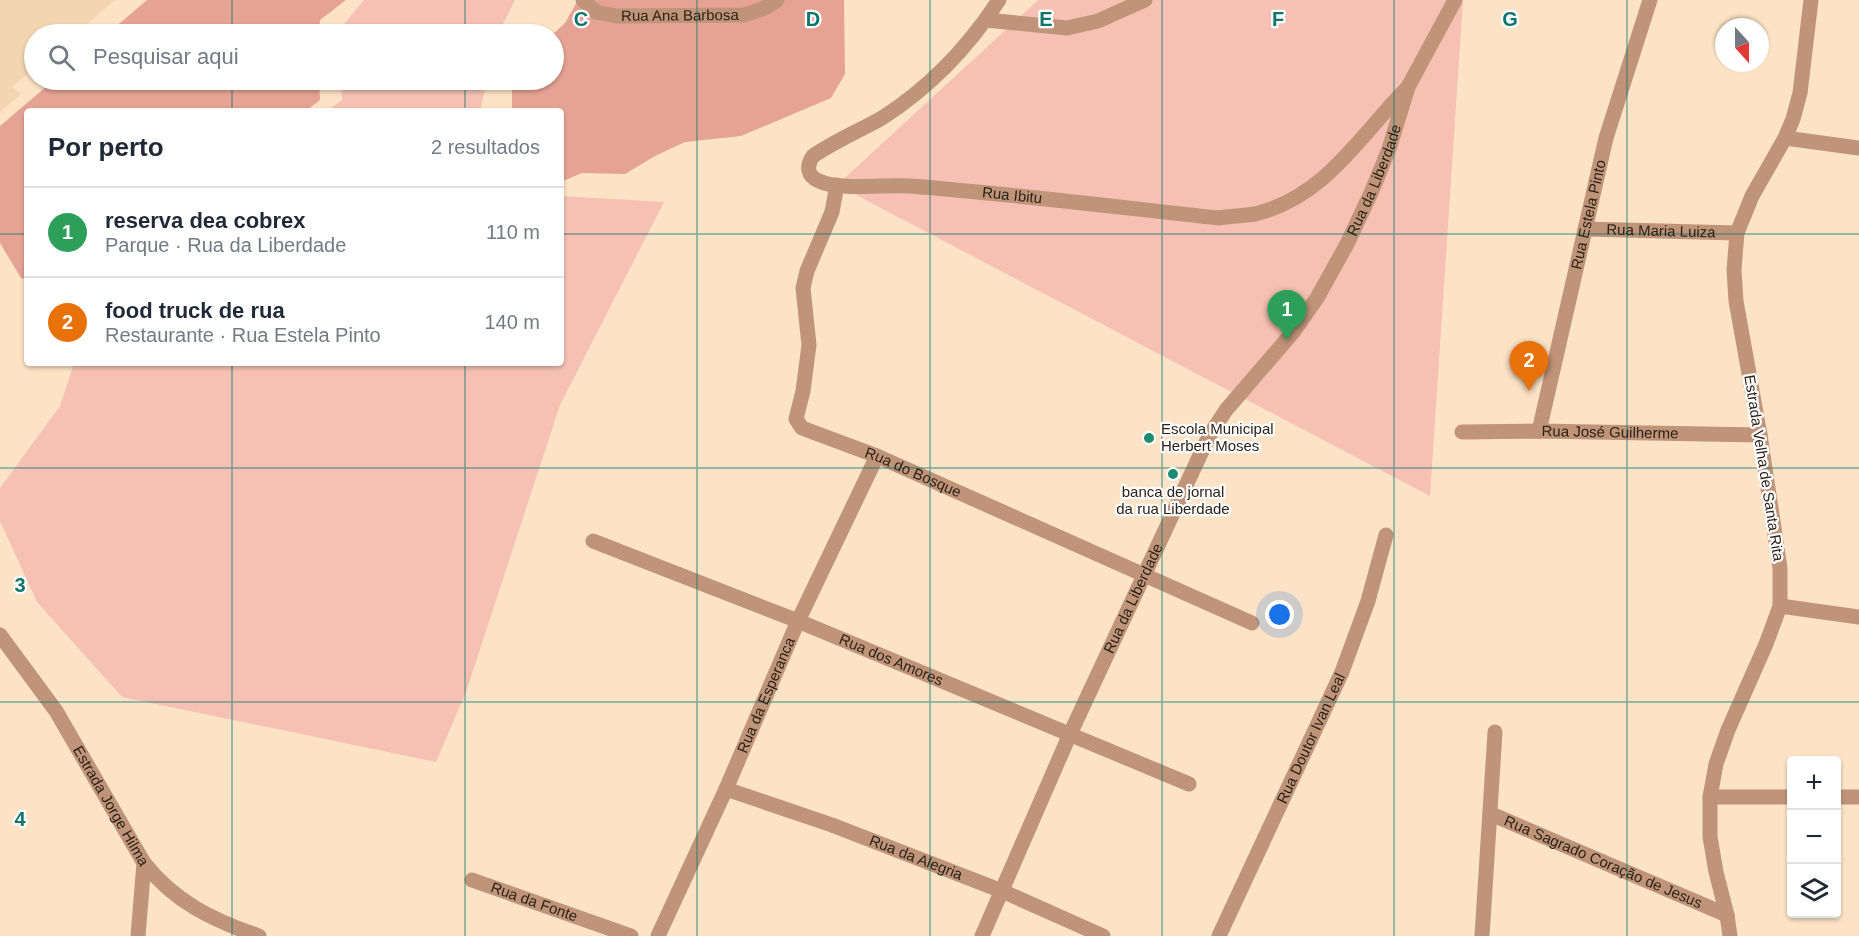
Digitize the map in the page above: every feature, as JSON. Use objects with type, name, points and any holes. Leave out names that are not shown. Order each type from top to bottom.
[{"type":"street","name":"Rua Ana Barbosa","points":[[583,0],[596,12],[616,16],[744,15],[765,8],[777,0]]},
{"type":"street","points":[[999,0],[986,20],[1067,28],[1098,21],[1145,0]]},
{"type":"street","points":[[1408,87],[1455,0]]},
{"type":"street","name":"Rua Estela Pinto","points":[[1539,432],[1606,138],[1650,0]]},
{"type":"street","name":"Estrada Velha de Santa Rita","points":[[1730,936],[1710,837],[1710,797],[1716,764],[1728,730],[1767,644],[1780,606],[1780,568],[1760,435],[1736,301],[1734,270],[1737,233],[1752,196],[1785,138],[1793,119],[1800,93],[1810,0]]},
{"type":"street","name":"Rua Ibitu","points":[[986,20],[948,64],[917,92],[883,117],[813,156],[808,163],[808,170],[813,177],[820,182],[837,185],[908,186],[1218,218],[1255,214],[1282,204],[1313,186],[1356,148],[1388,107],[1408,87]]},
{"type":"street","name":"Rua da Liberdade","points":[[982,936],[1070,734],[1209,436],[1226,410],[1294,332],[1317,298],[1347,244],[1389,149],[1408,87]]},
{"type":"street","points":[[1785,138],[1859,148]]},
{"type":"street","name":"Rua do Bosque","points":[[837,185],[832,212],[810,263],[803,288],[809,345],[803,392],[796,419],[802,428],[877,456],[1252,623]]},
{"type":"street","name":"Rua Maria Luiza","points":[[1585,230],[1737,233]]},
{"type":"street","name":"Rua José Guilherme","points":[[1462,432],[1760,435]]},
{"type":"street","name":"Rua da Esperanca","points":[[658,936],[726,789],[798,621],[877,456]]},
{"type":"street","name":"Rua Doutor Ivan Leal","points":[[1219,936],[1342,672],[1368,601],[1386,535]]},
{"type":"street","name":"Rua dos Amores","points":[[593,541],[798,621],[1189,784]]},
{"type":"street","points":[[1780,606],[1859,617]]},
{"type":"street","name":"Estrada Jorge Hilma","points":[[0,635],[56,711],[144,863],[159,882],[178,898],[205,913],[259,936]]},
{"type":"street","points":[[1491,814],[1495,732]]},
{"type":"street","name":"Rua da Alegria","points":[[726,789],[832,825],[1002,891],[1102,936]]},
{"type":"street","points":[[1710,797],[1787,797]]},
{"type":"street","points":[[1841,797],[1859,797]]},
{"type":"street","name":"Rua Sagrado Coração de Jesus","points":[[1482,936],[1491,814],[1727,915]]},
{"type":"street","points":[[138,936],[144,863]]},
{"type":"street","name":"Rua da Fonte","points":[[472,880],[631,936]]},
{"type":"shaded area","points":[[0,0],[115,0],[87,24],[24,24],[24,77],[12,87],[21,94],[0,112]]},
{"type":"shaded area","points":[[147,0],[346,0],[320,20],[320,24],[119,24]]},
{"type":"shaded area","points":[[364,0],[515,0],[503,24],[344,24]]},
{"type":"shaded area","points":[[578,0],[844,0],[845,74],[831,98],[741,136],[685,142],[625,174],[582,173],[564,181],[564,108],[512,108],[512,90],[564,90],[565,23]]},
{"type":"shaded area","points":[[1038,0],[1463,0],[1430,496],[837,185]]},
{"type":"shaded area","points":[[42,90],[320,90],[320,100],[310,108],[24,108],[24,279],[21,278],[0,243],[0,126]]},
{"type":"shaded area","points":[[342,90],[485,90],[481,108],[331,108],[342,100]]},
{"type":"shaded area","points":[[564,196],[664,202],[560,405],[466,692],[436,762],[122,697],[37,602],[0,521],[0,488],[60,406],[73,366],[564,366]]},
{"type":"place","name":"reserva dea cobrex","points":[[1287,340]]},
{"type":"place","name":"food truck de rua","points":[[1529,391]]},
{"type":"place","name":"Escola Municipal Herbert Moses","points":[[1149,438]]},
{"type":"place","name":"banca de jornal da rua Liberdade","points":[[1173,474]]}]
